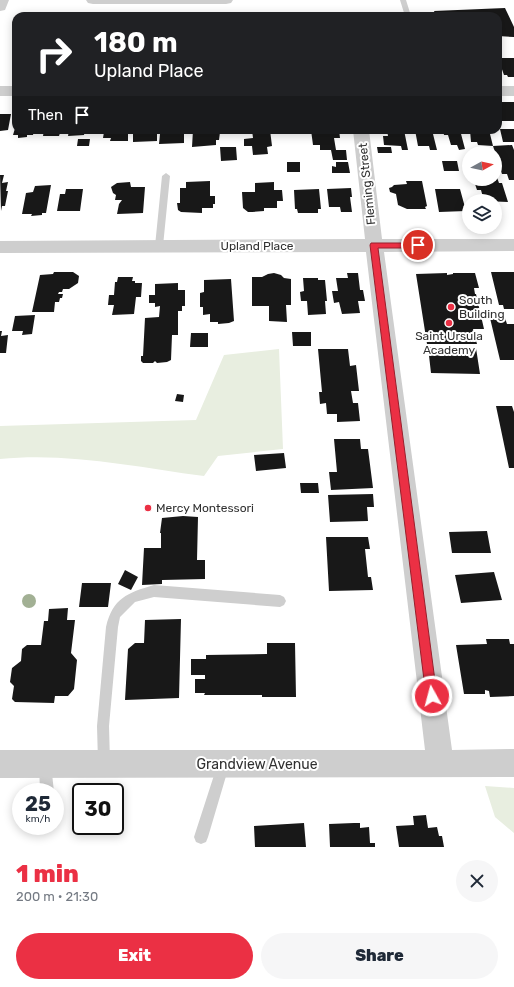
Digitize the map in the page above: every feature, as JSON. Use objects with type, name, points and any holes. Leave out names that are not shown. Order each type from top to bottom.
[{"type":"street","points":[[0,7],[2,0]]},
{"type":"street","points":[[93,0],[226,0]]},
{"type":"street","points":[[0,91],[12,91]]},
{"type":"street","points":[[502,91],[514,91]]},
{"type":"street","name":"Fleming Street","points":[[361,134],[374,245],[440,763]]},
{"type":"street","name":"Upland Place","points":[[0,247],[514,245]]},
{"type":"street","name":"Grandview Avenue","points":[[0,764],[514,763]]},
{"type":"lane","points":[[403,0],[407,12]]},
{"type":"lane","points":[[159,246],[166,176]]},
{"type":"lane","points":[[104,764],[103,726],[112,627],[116,614],[132,597],[154,591],[280,601]]},
{"type":"lane","points":[[45,764],[46,783]]},
{"type":"lane","points":[[201,837],[223,764]]},
{"type":"shaded area","points":[[279,349],[283,449],[218,456],[204,476],[76,459],[26,457],[0,459],[0,426],[196,420],[224,355]]},
{"type":"shaded area","points":[[485,786],[514,788],[514,833],[495,817]]},
{"type":"building","points":[[505,8],[514,27],[514,37],[502,36],[502,12],[434,11]]},
{"type":"building","points":[[502,58],[514,58],[514,77],[504,75],[502,69]]},
{"type":"building","points":[[502,102],[514,102],[514,121],[502,121]]},
{"type":"building","points":[[0,114],[11,114],[8,130],[0,131]]},
{"type":"building","points":[[502,129],[514,129],[514,142],[503,142],[501,134]]},
{"type":"building","points":[[33,134],[27,135],[27,137],[18,138],[18,135],[13,135]]},
{"type":"building","points":[[43,134],[60,134],[59,136],[43,136]]},
{"type":"building","points":[[68,134],[84,134],[84,135],[68,136]]},
{"type":"building","points":[[104,134],[128,134],[128,141],[110,141],[111,138],[103,138]]},
{"type":"building","points":[[133,134],[157,134],[157,141],[133,142]]},
{"type":"building","points":[[160,134],[184,134],[184,143],[159,144]]},
{"type":"building","points":[[193,134],[220,134],[219,140],[216,140],[216,145],[192,147]]},
{"type":"building","points":[[252,134],[270,134],[272,146],[267,147],[268,154],[253,155],[252,146],[244,146],[244,139],[253,138]]},
{"type":"building","points":[[312,134],[340,134],[340,138],[334,138],[336,150],[346,150],[347,160],[333,160],[331,150],[320,150],[320,145],[313,145]]},
{"type":"building","points":[[388,134],[405,134],[408,150],[402,150],[401,146],[384,145],[383,136],[388,136]]},
{"type":"building","points":[[416,134],[433,134],[437,150],[430,150],[429,146],[418,146]]},
{"type":"building","points":[[444,134],[461,134],[464,146],[462,146],[462,150],[459,150],[457,145],[451,145],[448,135]]},
{"type":"building","points":[[470,134],[490,134],[493,146],[478,145],[477,142],[471,142]]},
{"type":"building","points":[[78,139],[90,139],[89,146],[77,146]]},
{"type":"building","points":[[512,145],[514,150],[514,180],[509,180],[507,174],[502,174],[502,146],[493,146]]},
{"type":"building","points":[[220,147],[236,147],[237,160],[221,161]]},
{"type":"building","points":[[377,147],[391,147],[392,153],[378,153]]},
{"type":"building","points":[[442,161],[457,161],[459,171],[444,171]]},
{"type":"building","points":[[287,162],[300,162],[300,172],[287,172]]},
{"type":"building","points":[[336,162],[348,162],[350,173],[332,173],[332,166],[336,167]]},
{"type":"building","points":[[0,175],[4,175],[2,183],[8,182],[5,206],[2,206],[1,211]]},
{"type":"building","points":[[210,181],[210,196],[215,196],[215,204],[213,204],[213,208],[202,208],[202,213],[181,212],[178,210],[177,203],[180,203],[180,188],[186,188],[186,182]]},
{"type":"building","points":[[406,181],[422,181],[427,206],[425,207],[426,209],[407,209],[398,205],[396,194],[390,192],[389,188],[394,185],[407,184]]},
{"type":"building","points":[[130,182],[131,187],[145,187],[143,213],[117,214],[119,204],[122,200],[115,200],[116,195],[113,193],[111,187],[117,183]]},
{"type":"building","points":[[274,182],[274,190],[282,190],[283,201],[277,201],[277,208],[264,208],[264,211],[248,212],[243,208],[242,192],[255,192],[255,183]]},
{"type":"building","points":[[502,183],[508,202],[502,202],[502,194],[482,194],[481,190],[477,190],[476,186],[502,186]]},
{"type":"building","points":[[51,185],[46,213],[31,216],[32,214],[22,214],[26,193],[33,192],[35,186]]},
{"type":"building","points":[[351,188],[352,197],[350,197],[352,212],[341,212],[340,207],[329,207],[327,189]]},
{"type":"building","points":[[66,189],[83,189],[80,211],[57,211],[60,194],[65,194]]},
{"type":"building","points":[[319,189],[321,209],[318,209],[318,213],[298,213],[297,209],[295,209],[294,190]]},
{"type":"building","points":[[435,189],[460,189],[462,196],[462,211],[439,212]]},
{"type":"building","points":[[54,272],[73,272],[79,276],[78,283],[69,289],[63,289],[62,292],[59,292],[58,294],[63,294],[62,298],[60,298],[59,302],[55,302],[54,312],[32,312],[40,275],[53,274]]},
{"type":"building","points":[[491,272],[514,272],[514,309],[504,309],[503,305],[499,305]]},
{"type":"building","points":[[274,273],[281,275],[284,278],[291,279],[291,305],[286,305],[287,322],[269,321],[269,306],[252,306],[252,277],[262,277]]},
{"type":"building","points":[[347,273],[358,273],[360,290],[363,290],[365,301],[358,301],[360,313],[342,314],[339,302],[334,303],[332,291],[338,291],[336,278],[348,278]]},
{"type":"building","name":"South Building","points":[[447,273],[447,275],[453,273],[475,273],[479,288],[474,288],[484,329],[473,329],[477,344],[427,344],[416,274]]},
{"type":"building","points":[[118,277],[133,277],[132,281],[135,281],[135,283],[142,283],[141,297],[136,297],[134,314],[112,315],[114,305],[108,305],[109,295],[114,295],[115,282],[117,282]]},
{"type":"building","points":[[303,278],[318,278],[318,280],[325,280],[327,301],[325,301],[326,314],[308,315],[307,301],[301,301],[300,292],[304,291]]},
{"type":"building","points":[[231,279],[234,321],[218,324],[218,322],[210,322],[210,314],[203,315],[203,307],[200,307],[200,293],[204,292],[204,280]]},
{"type":"building","points":[[178,283],[178,290],[185,290],[185,306],[182,306],[182,311],[178,311],[178,335],[172,335],[171,360],[167,362],[157,363],[155,361],[153,363],[143,363],[141,361],[141,356],[143,356],[145,318],[159,317],[160,306],[155,307],[155,303],[149,303],[149,295],[155,295],[155,284]]},
{"type":"building","points":[[35,315],[32,334],[22,335],[23,331],[12,331],[15,316]]},
{"type":"building","points":[[490,318],[505,318],[507,324],[514,324],[514,360],[500,360]]},
{"type":"building","points":[[0,331],[2,331],[1,336],[8,335],[6,353],[0,353]]},
{"type":"building","points":[[292,332],[311,332],[311,346],[293,346]]},
{"type":"building","points":[[191,333],[208,333],[208,347],[190,347]]},
{"type":"building","points":[[428,347],[476,348],[480,374],[431,373]]},
{"type":"building","points":[[318,349],[348,349],[350,366],[356,365],[359,391],[351,391],[353,403],[358,403],[360,421],[337,422],[337,414],[327,414],[326,403],[320,404],[319,392],[322,392]]},
{"type":"building","points":[[177,394],[184,395],[183,402],[175,401]]},
{"type":"building","points":[[496,406],[512,406],[514,412],[514,468],[509,468]]},
{"type":"building","points":[[334,439],[360,439],[361,449],[368,449],[373,488],[331,490],[329,472],[337,472]]},
{"type":"building","points":[[284,453],[286,468],[256,471],[254,455]]},
{"type":"building","points":[[300,483],[318,483],[319,493],[301,493]]},
{"type":"building","points":[[373,494],[374,507],[367,507],[368,521],[330,522],[328,495]]},
{"type":"building","points":[[183,516],[198,517],[197,560],[205,560],[205,579],[162,580],[162,584],[142,585],[144,548],[161,548],[160,533],[162,518]]},
{"type":"building","points":[[487,531],[491,553],[452,553],[449,532]]},
{"type":"building","points":[[326,537],[368,537],[370,549],[365,549],[368,577],[371,577],[373,590],[329,591]]},
{"type":"building","points":[[125,570],[138,577],[131,590],[118,584]]},
{"type":"building","points":[[494,572],[502,600],[461,603],[455,575]]},
{"type":"building","points":[[82,583],[111,583],[108,607],[79,607]]},
{"type":"building","points":[[68,608],[67,620],[75,620],[71,653],[77,660],[74,689],[68,696],[55,696],[54,703],[15,702],[12,699],[14,686],[10,682],[12,668],[21,661],[22,649],[27,645],[41,645],[44,621],[48,621],[49,609]]},
{"type":"building","points":[[181,619],[179,698],[125,700],[128,649],[135,643],[144,643],[145,620]]},
{"type":"building","points":[[486,639],[509,639],[510,644],[514,644],[514,696],[490,697],[489,691],[485,690],[485,694],[464,694],[456,645],[487,644]]},
{"type":"building","points":[[267,643],[295,643],[296,697],[262,697],[262,695],[204,695],[205,693],[195,693],[195,679],[205,679],[205,675],[191,675],[191,659],[206,659],[206,655],[267,654]]},
{"type":"building","points":[[426,815],[428,828],[437,827],[439,836],[442,836],[444,847],[399,847],[396,826],[414,825],[413,816]]},
{"type":"building","points":[[304,823],[306,847],[255,847],[254,826]]},
{"type":"building","points":[[360,823],[360,828],[369,827],[370,843],[375,843],[375,847],[330,847],[329,824]]},
{"type":"place","name":"South Building","points":[[451,307]]},
{"type":"place","name":"Saint Ursula Academy","points":[[449,323]]},
{"type":"place","name":"Mercy Montessori","points":[[148,508]]},
{"type":"route","points":[[418,245],[374,245],[432,696]]}]
